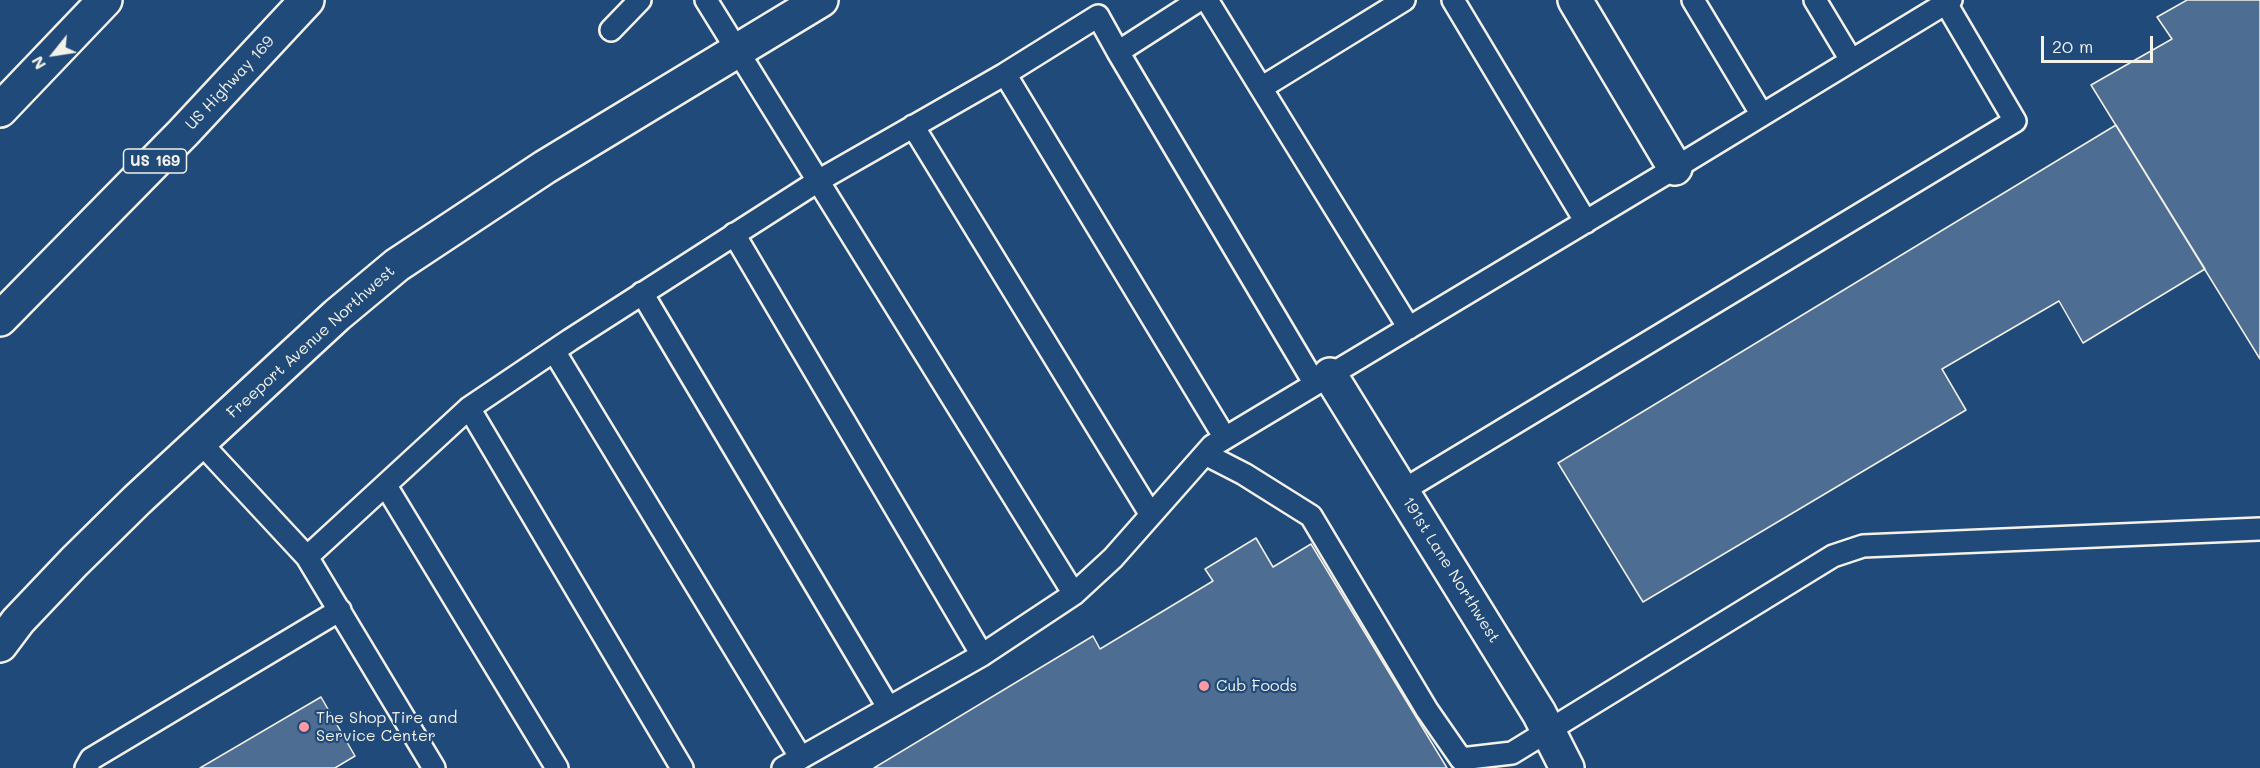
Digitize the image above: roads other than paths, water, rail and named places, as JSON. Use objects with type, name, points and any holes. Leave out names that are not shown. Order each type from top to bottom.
[{"type":"main road","points":[[0,110],[105,0]]},
{"type":"main road","name":"US Highway 169","points":[[0,319],[183,133],[307,0]]},
{"type":"main road","name":"Freeport Avenue Northwest","points":[[0,645],[18,621],[74,562],[337,315],[397,265],[545,167],[821,0]]},
{"type":"main road","points":[[1575,0],[1675,168]]},
{"type":"main road","name":"191st Lane Northwest","points":[[1322,380],[1401,491],[1549,731],[1567,768]]},
{"type":"lane","points":[[611,30],[640,0]]},
{"type":"lane","points":[[706,0],[1074,594]]},
{"type":"lane","points":[[1118,52],[1199,0]]},
{"type":"lane","points":[[1207,0],[1408,328]]},
{"type":"lane","points":[[1261,88],[1404,0]]},
{"type":"lane","points":[[1453,0],[1586,222]]},
{"type":"lane","points":[[1693,0],[1762,115]]},
{"type":"lane","points":[[1815,0],[1851,60]]},
{"type":"lane","points":[[554,351],[792,763],[982,655],[1074,594],[1113,558],[1212,446],[1586,222],[1947,1],[2016,121],[1401,491]]},
{"type":"lane","points":[[307,557],[469,408],[642,293],[818,181],[1005,74],[1098,16],[1118,52],[1322,380]]},
{"type":"lane","points":[[1005,74],[1225,438]]},
{"type":"lane","points":[[913,126],[1151,515]]},
{"type":"lane","points":[[734,234],[982,655]]},
{"type":"lane","points":[[642,293],[888,707]]},
{"type":"lane","points":[[469,408],[682,768]]},
{"type":"lane","points":[[200,442],[307,557],[434,768]]},
{"type":"lane","points":[[1206,454],[1244,474],[1311,516],[1427,710],[1461,759],[1512,753],[1833,556],[1863,546],[2260,529]]},
{"type":"lane","points":[[386,486],[557,768]]},
{"type":"lane","points":[[86,768],[91,759],[340,610]]},
{"type":"place","name":"Cub Foods","points":[[1204,686]]},
{"type":"place","name":"The Shop Tire and Service Center","points":[[304,727]]}]
